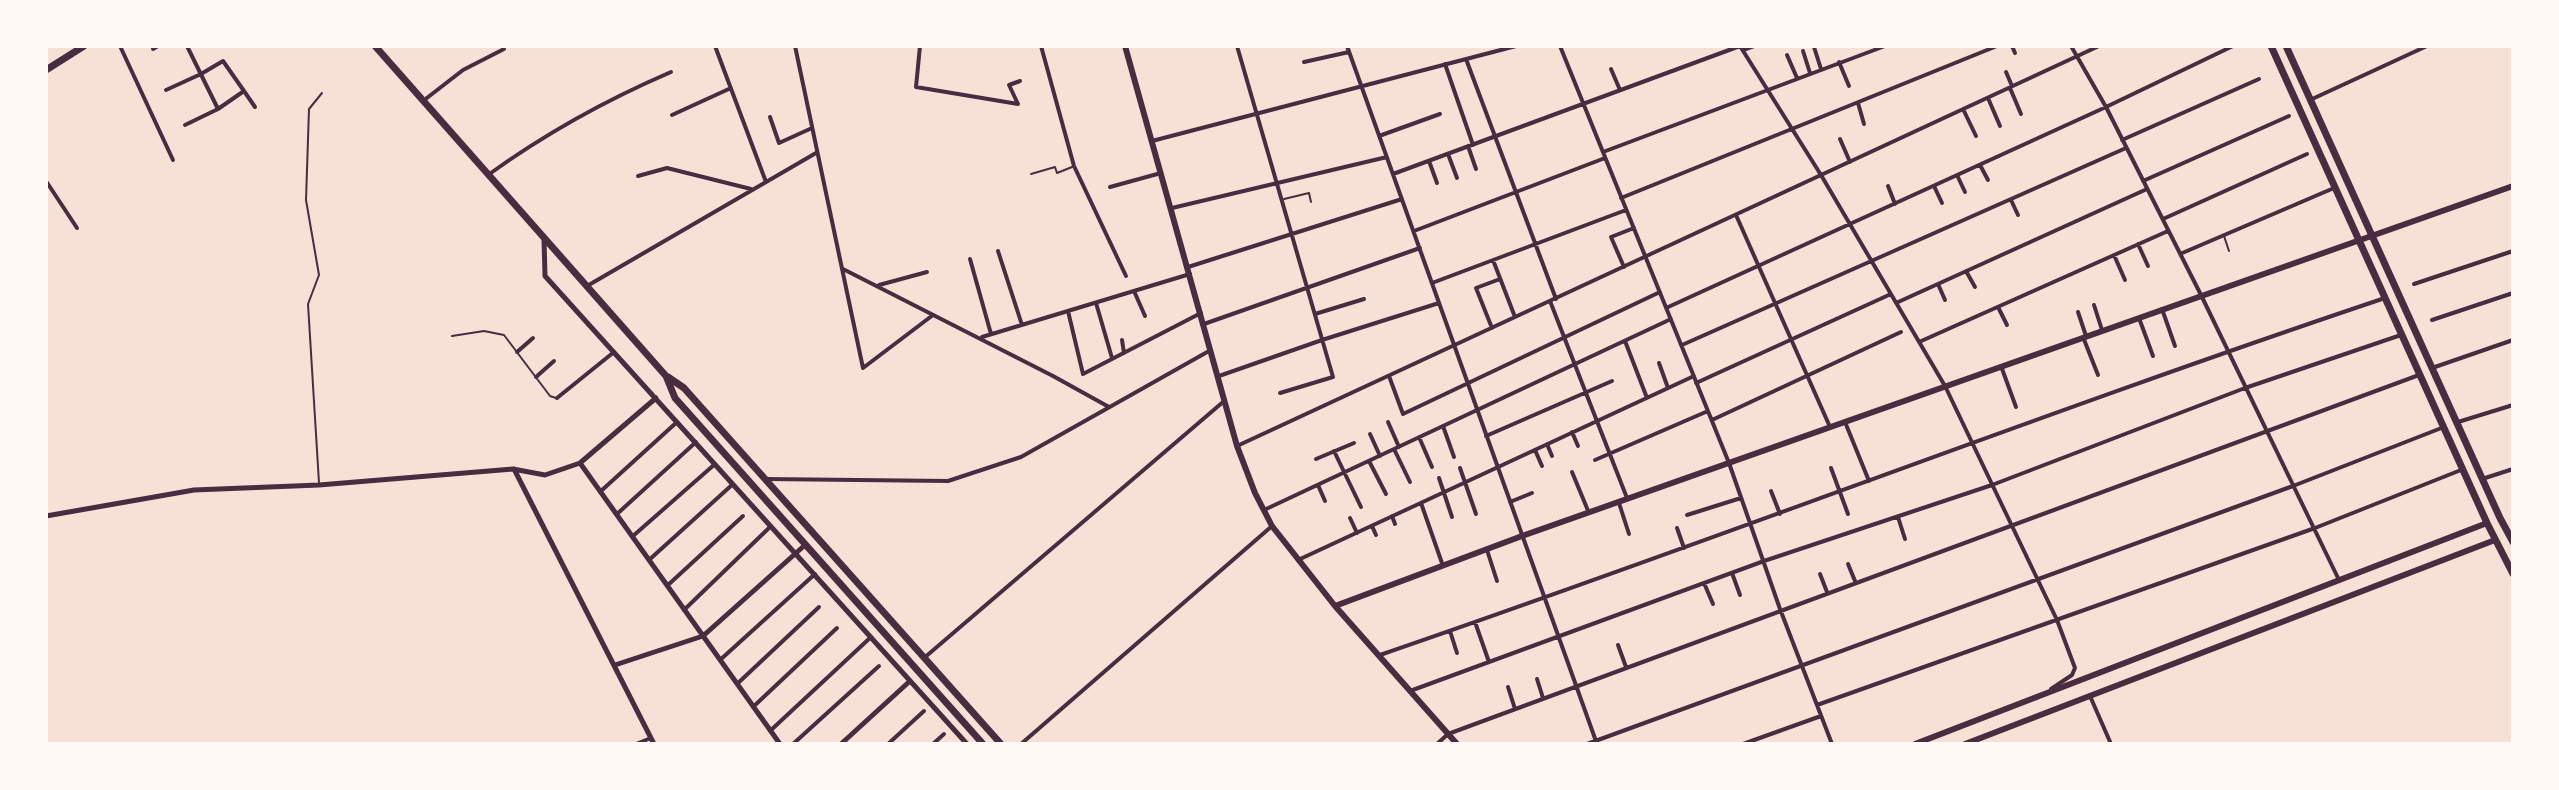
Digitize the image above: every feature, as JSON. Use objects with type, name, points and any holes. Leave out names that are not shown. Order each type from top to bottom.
[{"type":"main road","points":[[46,70],[84,46]]},
{"type":"main road","points":[[375,46],[666,376],[684,388],[1001,744]]},
{"type":"main road","points":[[1125,46],[1237,446],[1264,510],[1272,526],[1335,606],[1457,744]]},
{"type":"main road","points":[[2271,46],[2513,574]]},
{"type":"main road","points":[[1965,744],[2495,540],[2512,538],[2482,479],[2286,46]]},
{"type":"main road","points":[[1335,606],[1522,536],[2513,186]]},
{"type":"main road","points":[[666,376],[675,398],[983,744]]},
{"type":"main road","points":[[1915,744],[2500,518]]},
{"type":"main road","points":[[2108,669],[2115,686]]},
{"type":"street","points":[[120,46],[173,160]]},
{"type":"street","points":[[187,46],[218,109]]},
{"type":"street","points":[[715,46],[766,182]]},
{"type":"street","points":[[795,46],[863,368],[933,315]]},
{"type":"street","points":[[920,46],[916,87],[1018,104],[1009,85],[1020,81]]},
{"type":"street","points":[[1041,46],[1074,166],[1126,276]]},
{"type":"street","points":[[1237,46],[1333,377],[1280,393]]},
{"type":"street","points":[[1152,141],[1516,46]]},
{"type":"street","points":[[1560,46],[1729,463],[1832,744]]},
{"type":"street","points":[[1393,174],[1741,47],[1754,46]]},
{"type":"street","points":[[1414,231],[1767,89],[1885,46]]},
{"type":"street","points":[[1621,198],[1997,46]]},
{"type":"street","points":[[2012,46],[2015,53]]},
{"type":"street","points":[[2071,46],[2106,107],[2201,295],[2339,580]]},
{"type":"street","points":[[1237,446],[2099,46]]},
{"type":"street","points":[[1666,308],[2233,46]]},
{"type":"street","points":[[2310,100],[2427,46]]},
{"type":"street","points":[[1741,47],[1821,175],[1945,386],[2057,620],[2075,671],[2045,693]]},
{"type":"street","points":[[1814,47],[1821,69]]},
{"type":"street","points":[[423,101],[463,70],[504,49]]},
{"type":"street","points":[[1304,62],[1348,49],[1596,742]]},
{"type":"street","points":[[1803,51],[1810,73]]},
{"type":"street","points":[[1787,55],[1797,78]]},
{"type":"street","points":[[1466,59],[1535,244],[1565,338],[1628,500]]},
{"type":"street","points":[[166,90],[223,61],[255,107]]},
{"type":"street","points":[[1839,62],[1849,86]]},
{"type":"street","points":[[1445,64],[1476,169]]},
{"type":"street","points":[[1611,69],[1620,90]]},
{"type":"street","points":[[488,175],[538,139],[602,103],[671,72]]},
{"type":"street","points":[[2006,72],[2021,114]]},
{"type":"street","points":[[2122,140],[2259,79]]},
{"type":"street","points":[[672,115],[731,88]]},
{"type":"street","points":[[185,125],[218,109],[244,91]]},
{"type":"street","points":[[1988,98],[2000,126]]},
{"type":"street","points":[[1858,103],[1864,124]]},
{"type":"street","points":[[1963,109],[1976,136]]},
{"type":"street","points":[[1379,136],[1440,114]]},
{"type":"street","points":[[2143,181],[2289,116]]},
{"type":"street","points":[[770,117],[779,143],[812,128]]},
{"type":"street","points":[[1840,139],[1850,162]]},
{"type":"street","points":[[1681,345],[2126,148]]},
{"type":"street","points":[[587,286],[817,152]]},
{"type":"street","points":[[1448,154],[1457,178]]},
{"type":"street","points":[[2162,219],[2307,154]]},
{"type":"street","points":[[1171,209],[1387,157]]},
{"type":"street","points":[[1429,161],[1437,183]]},
{"type":"street","points":[[1980,165],[1988,180]]},
{"type":"street","points":[[638,176],[667,168],[753,189]]},
{"type":"street","points":[[1110,187],[1161,173]]},
{"type":"street","points":[[1957,175],[1965,192]]},
{"type":"street","points":[[46,181],[77,228]]},
{"type":"street","points":[[1888,186],[1895,204]]},
{"type":"street","points":[[1934,186],[1942,203]]},
{"type":"street","points":[[2180,254],[2336,187]]},
{"type":"street","points":[[1896,303],[2147,189]]},
{"type":"street","points":[[979,338],[1134,291],[1292,232],[1402,199]]},
{"type":"street","points":[[2011,200],[2018,215]]},
{"type":"street","points":[[1432,283],[1626,210]]},
{"type":"street","points":[[1736,215],[1830,427]]},
{"type":"street","points":[[1624,267],[1611,237],[1634,228]]},
{"type":"street","points":[[1919,342],[2168,231]]},
{"type":"street","points":[[544,238],[545,276],[967,744]]},
{"type":"street","points":[[2138,244],[2148,266]]},
{"type":"street","points":[[1204,324],[1420,248]]},
{"type":"street","points":[[998,251],[1022,325]]},
{"type":"street","points":[[2414,284],[2513,251]]},
{"type":"street","points":[[2114,255],[2125,280]]},
{"type":"street","points":[[970,259],[991,334]]},
{"type":"street","points":[[1493,260],[1515,317]]},
{"type":"street","points":[[843,269],[1109,407]]},
{"type":"street","points":[[1966,271],[1975,287]]},
{"type":"street","points":[[877,286],[927,272]]},
{"type":"street","points":[[1492,328],[1476,288],[1500,279]]},
{"type":"street","points":[[1938,284],[1945,300]]},
{"type":"street","points":[[1134,291],[1145,316]]},
{"type":"street","points":[[1389,376],[1403,414],[1660,292]]},
{"type":"street","points":[[2432,320],[2513,293]]},
{"type":"street","points":[[1696,383],[1891,294]]},
{"type":"street","points":[[1378,656],[1545,599],[2227,351],[2386,298]]},
{"type":"street","points":[[1315,314],[1364,299]]},
{"type":"street","points":[[1096,303],[1113,359]]},
{"type":"street","points":[[1219,376],[1439,303]]},
{"type":"street","points":[[2094,305],[2102,330]]},
{"type":"street","points":[[1998,307],[2007,325]]},
{"type":"street","points":[[2162,309],[2175,346]]},
{"type":"street","points":[[1068,311],[1083,374],[1201,313]]},
{"type":"street","points":[[2078,312],[2098,375]]},
{"type":"street","points":[[2139,318],[2153,356]]},
{"type":"street","points":[[1264,510],[1671,319]]},
{"type":"street","points":[[1712,420],[1901,332]]},
{"type":"street","points":[[1410,691],[1764,561],[1992,485],[2245,388],[2403,334]]},
{"type":"street","points":[[517,352],[533,338]]},
{"type":"street","points":[[1122,340],[1124,353]]},
{"type":"street","points":[[2432,368],[2513,340]]},
{"type":"street","points":[[1625,341],[1647,398]]},
{"type":"street","points":[[766,479],[948,481],[1021,457],[1211,349]]},
{"type":"street","points":[[557,398],[614,352]]},
{"type":"street","points":[[536,377],[554,361]]},
{"type":"street","points":[[1659,363],[1668,388]]},
{"type":"street","points":[[2001,366],[2016,407]]},
{"type":"street","points":[[1437,744],[1448,734],[1543,698],[2420,374]]},
{"type":"street","points":[[1298,560],[1694,376]]},
{"type":"street","points":[[1486,436],[1612,381]]},
{"type":"street","points":[[46,516],[194,490],[319,485],[513,469],[545,475],[580,463],[656,398]]},
{"type":"street","points":[[924,658],[1225,400]]},
{"type":"street","points":[[2456,422],[2513,405]]},
{"type":"street","points":[[1595,460],[1708,411]]},
{"type":"street","points":[[601,491],[677,422]]},
{"type":"street","points":[[1388,422],[1410,482]]},
{"type":"street","points":[[1845,422],[1869,481]]},
{"type":"street","points":[[1443,426],[1454,457]]},
{"type":"street","points":[[1587,744],[2293,486],[2445,426]]},
{"type":"street","points":[[1572,432],[1578,446]]},
{"type":"street","points":[[1370,434],[1380,456]]},
{"type":"street","points":[[1419,437],[1432,467]]},
{"type":"street","points":[[617,514],[696,442]]},
{"type":"street","points":[[1316,459],[1354,443]]},
{"type":"street","points":[[1547,444],[1552,456]]},
{"type":"street","points":[[1535,450],[1542,466]]},
{"type":"street","points":[[1334,451],[1361,507]]},
{"type":"street","points":[[1369,461],[1386,494]]},
{"type":"street","points":[[580,463],[780,744]]},
{"type":"street","points":[[633,536],[715,464]]},
{"type":"street","points":[[1460,468],[1476,514]]},
{"type":"street","points":[[1831,468],[1848,514]]},
{"type":"street","points":[[513,469],[653,741],[636,744]]},
{"type":"street","points":[[1817,705],[2315,528],[2464,469]]},
{"type":"street","points":[[2482,479],[2513,469]]},
{"type":"street","points":[[1572,472],[1589,513]]},
{"type":"street","points":[[1439,478],[1452,517]]},
{"type":"street","points":[[649,560],[733,484]]},
{"type":"street","points":[[1318,485],[1325,501]]},
{"type":"street","points":[[1771,491],[1780,514]]},
{"type":"street","points":[[1510,502],[1532,493]]},
{"type":"street","points":[[1687,515],[1741,498]]},
{"type":"street","points":[[1421,503],[1443,566]]},
{"type":"street","points":[[1619,503],[1629,534]]},
{"type":"street","points":[[667,585],[743,516]]},
{"type":"street","points":[[1392,516],[1395,524]]},
{"type":"street","points":[[1898,517],[1905,539]]},
{"type":"street","points":[[1350,518],[1357,533]]},
{"type":"street","points":[[684,610],[771,526]]},
{"type":"street","points":[[1021,744],[1272,526]]},
{"type":"street","points":[[1372,526],[1376,535]]},
{"type":"street","points":[[1677,528],[1684,548]]},
{"type":"street","points":[[615,665],[703,636],[805,545]]},
{"type":"street","points":[[1487,550],[1497,581]]},
{"type":"street","points":[[1848,564],[1855,581]]},
{"type":"street","points":[[1732,573],[1740,595]]},
{"type":"street","points":[[720,660],[815,574]]},
{"type":"street","points":[[1820,574],[1827,592]]},
{"type":"street","points":[[1704,583],[1713,604]]},
{"type":"street","points":[[737,684],[819,607]]},
{"type":"street","points":[[1475,622],[1489,662]]},
{"type":"street","points":[[753,707],[837,628]]},
{"type":"street","points":[[1450,631],[1457,653]]},
{"type":"street","points":[[770,731],[871,637]]},
{"type":"street","points":[[1618,645],[1626,667]]},
{"type":"street","points":[[793,744],[879,666]]},
{"type":"street","points":[[1537,679],[1543,698]]},
{"type":"street","points":[[841,744],[910,681]]},
{"type":"street","points":[[1508,687],[1515,709]]},
{"type":"street","points":[[2090,696],[2111,744]]},
{"type":"street","points":[[888,744],[924,711]]},
{"type":"street","points":[[1743,744],[1821,716]]},
{"type":"street","points":[[933,744],[944,734]]},
{"type":"lane","points":[[319,485],[308,304],[319,275],[306,200],[309,109],[322,93]]},
{"type":"lane","points":[[1031,174],[1055,167],[1057,173],[1074,166]]},
{"type":"lane","points":[[1283,199],[1309,193],[1311,202]]},
{"type":"lane","points":[[2224,235],[2229,251]]},
{"type":"lane","points":[[452,336],[484,331],[504,335],[550,396],[557,398]]}]
